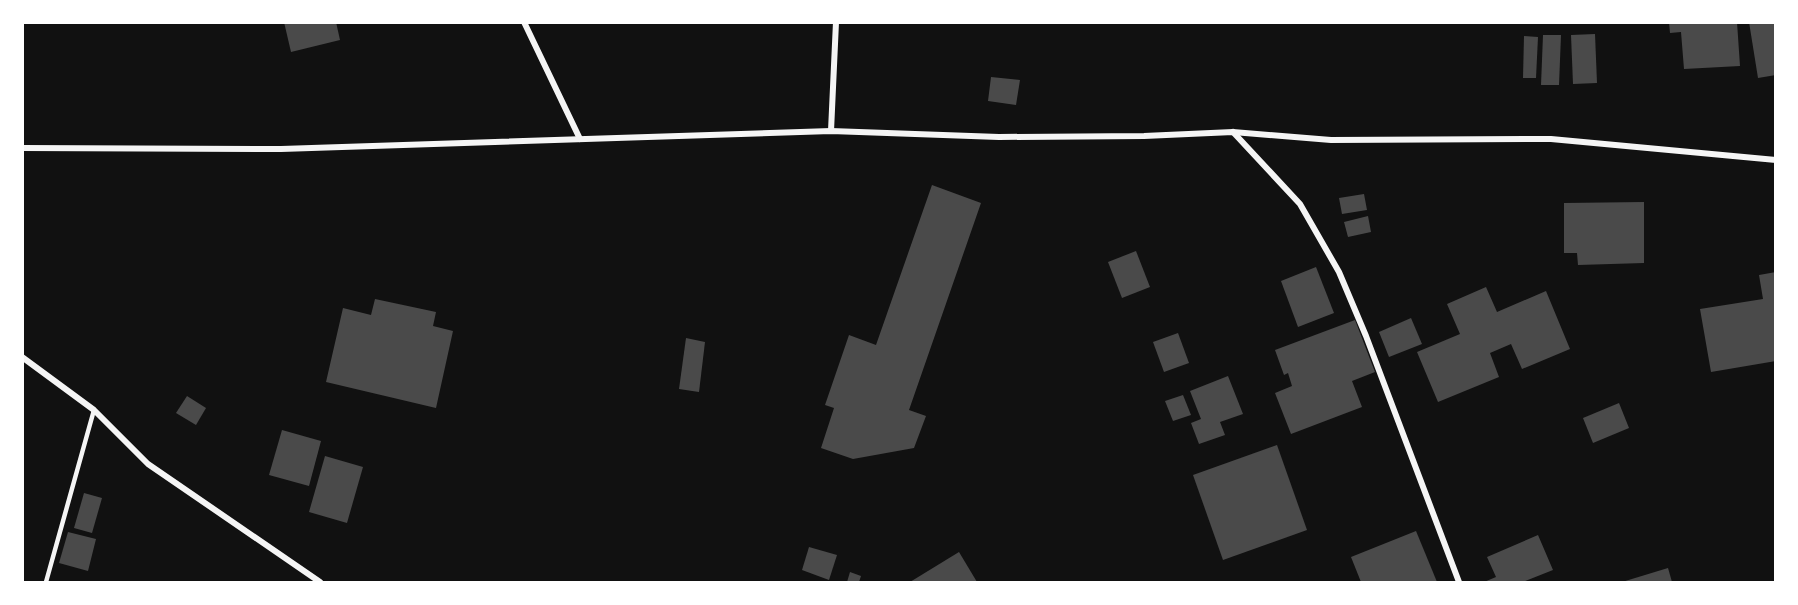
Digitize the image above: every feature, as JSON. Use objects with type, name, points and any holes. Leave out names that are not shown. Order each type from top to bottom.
[{"type":"street","points":[[524,22],[580,139]]},
{"type":"street","points":[[831,130],[836,22]]},
{"type":"street","points":[[22,148],[281,149],[831,130],[999,137],[1144,136],[1233,132],[1331,140],[1551,139],[1776,160]]},
{"type":"street","points":[[1233,132],[1300,204],[1339,272],[1366,336],[1459,582]]},
{"type":"street","points":[[22,357],[94,410],[148,464],[320,582]]},
{"type":"lane","points":[[46,582],[94,410]]},
{"type":"building","points":[[284,22],[336,22],[340,40],[291,52]]},
{"type":"building","points":[[1669,22],[1737,22],[1740,66],[1684,69],[1681,32],[1670,33]]},
{"type":"building","points":[[1749,22],[1776,22],[1776,75],[1758,78]]},
{"type":"building","points":[[1595,34],[1597,83],[1573,84],[1571,35]]},
{"type":"building","points":[[1543,35],[1561,35],[1559,85],[1541,85]]},
{"type":"building","points":[[1524,36],[1538,37],[1536,78],[1523,78]]},
{"type":"building","points":[[991,77],[1020,80],[1016,105],[988,101]]},
{"type":"building","points":[[932,185],[981,203],[909,410],[926,416],[914,448],[853,459],[821,448],[834,408],[825,405],[849,335],[876,345]]},
{"type":"building","points":[[1364,194],[1367,210],[1342,214],[1339,198]]},
{"type":"building","points":[[1644,202],[1644,263],[1578,265],[1577,253],[1564,253],[1564,203]]},
{"type":"building","points":[[1368,216],[1371,232],[1348,237],[1344,222]]},
{"type":"building","points":[[1136,251],[1150,287],[1122,298],[1108,262]]},
{"type":"building","points":[[1316,267],[1334,313],[1298,327],[1281,281]]},
{"type":"building","points":[[1776,272],[1776,361],[1711,372],[1700,309],[1763,299],[1759,275]]},
{"type":"building","points":[[1486,287],[1497,312],[1546,291],[1570,349],[1522,369],[1511,344],[1490,353],[1499,377],[1438,402],[1417,352],[1460,334],[1447,304]]},
{"type":"building","points":[[375,299],[436,312],[433,326],[453,331],[436,408],[326,382],[343,308],[371,315]]},
{"type":"building","points":[[1411,318],[1422,344],[1389,357],[1379,332]]},
{"type":"building","points":[[1355,320],[1375,372],[1352,381],[1362,407],[1291,434],[1275,393],[1292,386],[1288,373],[1284,375],[1275,350]]},
{"type":"building","points":[[1178,333],[1189,363],[1164,372],[1153,342]]},
{"type":"building","points":[[686,338],[705,342],[699,392],[679,389]]},
{"type":"building","points":[[1228,376],[1243,414],[1220,422],[1225,435],[1199,444],[1191,423],[1201,419],[1190,391]]},
{"type":"building","points":[[1183,395],[1191,415],[1173,421],[1165,401]]},
{"type":"building","points":[[187,396],[206,408],[196,425],[176,413]]},
{"type":"building","points":[[1619,403],[1629,428],[1593,443],[1583,418]]},
{"type":"building","points":[[282,430],[321,441],[309,486],[269,475]]},
{"type":"building","points":[[1277,445],[1307,530],[1223,560],[1193,475]]},
{"type":"building","points":[[325,456],[363,467],[347,523],[309,512]]},
{"type":"building","points":[[84,493],[102,498],[92,533],[74,528]]},
{"type":"building","points":[[1416,531],[1437,582],[1361,582],[1351,557]]},
{"type":"building","points":[[68,532],[96,539],[88,571],[59,563]]},
{"type":"building","points":[[1538,535],[1553,570],[1523,582],[1484,582],[1496,577],[1487,557]]},
{"type":"building","points":[[809,547],[837,555],[829,580],[802,570]]},
{"type":"building","points":[[959,552],[977,582],[910,582]]},
{"type":"building","points":[[1668,568],[1672,582],[1622,582]]},
{"type":"building","points":[[850,572],[861,576],[859,582],[847,582]]}]
